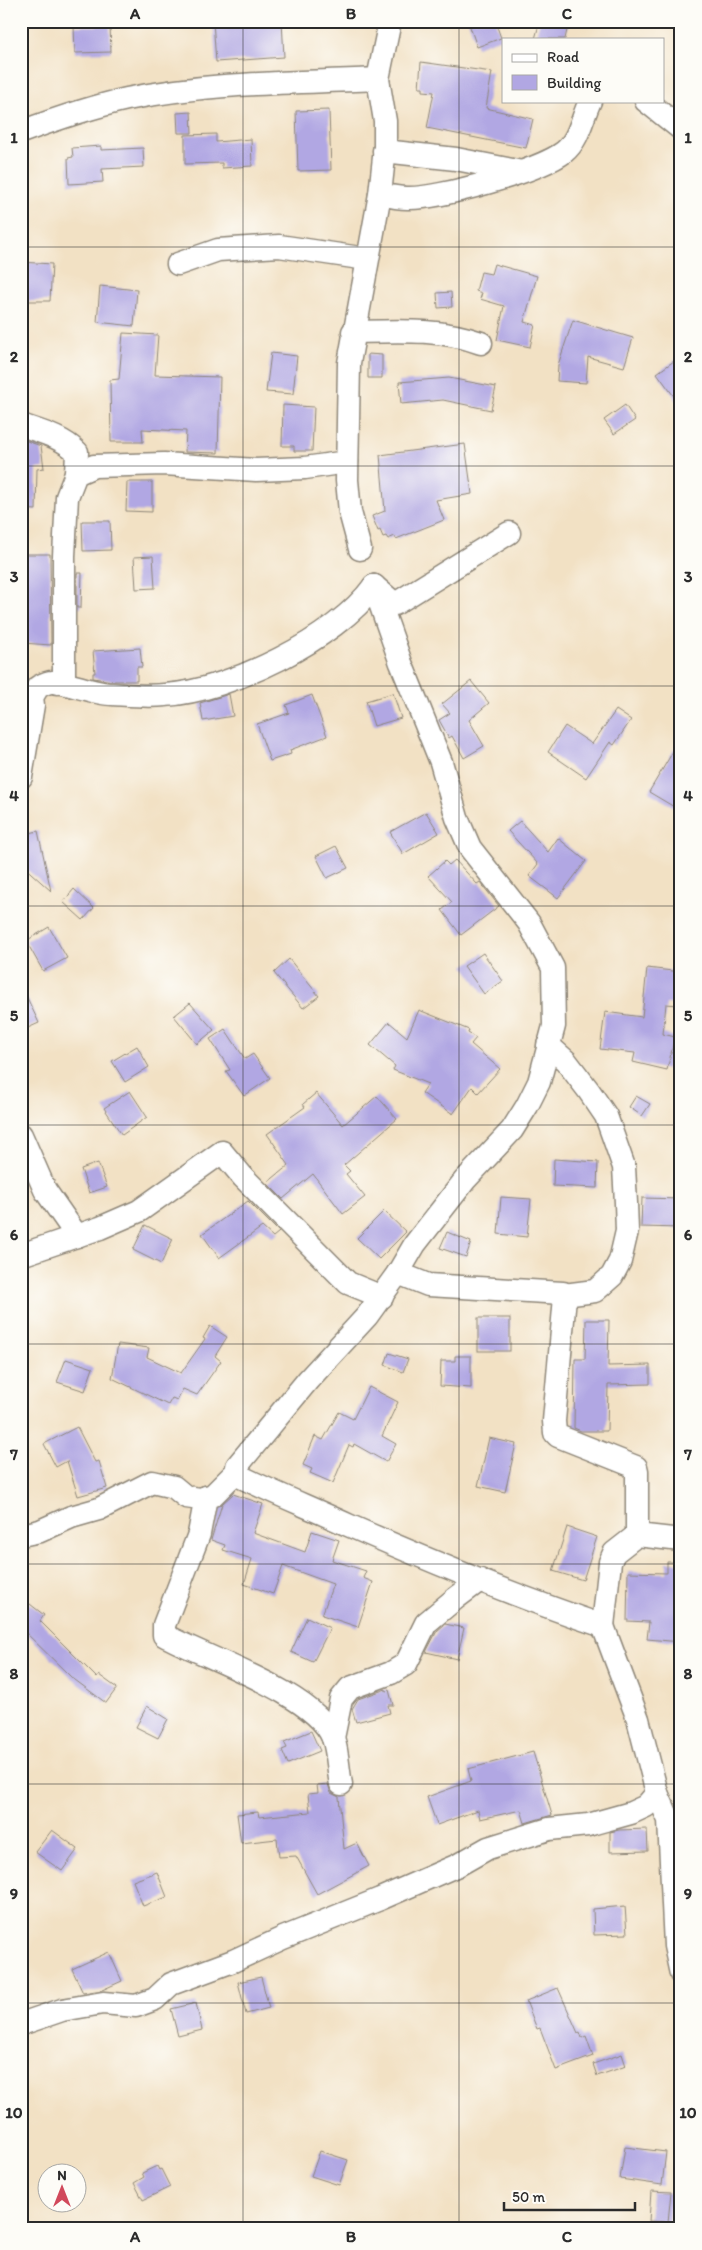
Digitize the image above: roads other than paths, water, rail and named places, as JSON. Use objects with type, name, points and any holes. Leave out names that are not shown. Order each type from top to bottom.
[{"type":"street","points":[[360,549],[350,512],[347,462],[349,363],[353,332],[380,194],[384,151],[384,121],[378,79],[390,21]]},
{"type":"street","points":[[21,132],[59,118],[135,98],[230,86],[378,79]]},
{"type":"street","points":[[380,194],[407,198],[434,195],[522,172],[564,151],[578,133],[590,102]]},
{"type":"street","points":[[647,102],[681,129]]},
{"type":"street","points":[[384,151],[456,159],[522,172]]},
{"type":"street","points":[[178,264],[218,250],[279,246],[368,259]]},
{"type":"street","points":[[353,332],[451,334],[460,335],[481,343]]},
{"type":"street","points":[[21,425],[69,444],[77,452],[76,474],[67,496],[64,556],[64,675],[57,683]]},
{"type":"street","points":[[76,474],[94,466],[164,464],[256,470],[305,468],[347,462]]},
{"type":"street","points":[[374,586],[395,604],[509,533]]},
{"type":"street","points":[[21,777],[33,705],[32,697],[38,687],[53,682],[114,694],[166,695],[210,686],[253,671],[307,645],[364,600],[374,586]]},
{"type":"street","points":[[21,1535],[40,1531],[71,1517],[99,1509],[152,1482],[174,1487],[186,1497],[200,1499],[213,1495],[236,1472],[237,1466],[308,1380],[368,1316],[382,1298],[416,1244],[465,1180],[512,1130],[527,1106],[538,1082],[554,1026],[553,968],[529,923],[470,848],[457,818],[441,762],[401,663],[374,586]]},
{"type":"street","points":[[398,1272],[428,1285],[561,1292],[564,1294],[594,1291],[612,1276],[620,1261],[627,1231],[624,1167],[606,1116],[584,1083],[566,1061],[548,1044]]},
{"type":"street","points":[[21,1135],[45,1190],[76,1236]]},
{"type":"street","points":[[21,1255],[139,1211],[222,1152],[243,1177],[348,1283],[382,1298]]},
{"type":"street","points":[[564,1294],[554,1421],[555,1432],[558,1436],[636,1467],[637,1535]]},
{"type":"street","points":[[236,1472],[279,1496],[379,1540],[603,1626]]},
{"type":"street","points":[[206,1497],[199,1534],[164,1625],[164,1635],[284,1692],[316,1716],[333,1738]]},
{"type":"street","points":[[681,1540],[637,1535],[614,1553],[610,1562],[603,1626],[638,1719],[657,1793],[668,1820],[675,1946],[677,1965],[681,1974]]},
{"type":"street","points":[[341,1784],[333,1738],[341,1699],[350,1688],[391,1673],[406,1664],[426,1623],[480,1580]]},
{"type":"street","points":[[21,2024],[62,2010],[103,2003],[136,2006],[154,1999],[171,1984],[233,1961],[282,1938],[380,1899],[458,1864],[488,1848],[549,1829],[588,1825],[631,1813],[646,1806],[657,1793]]}]
